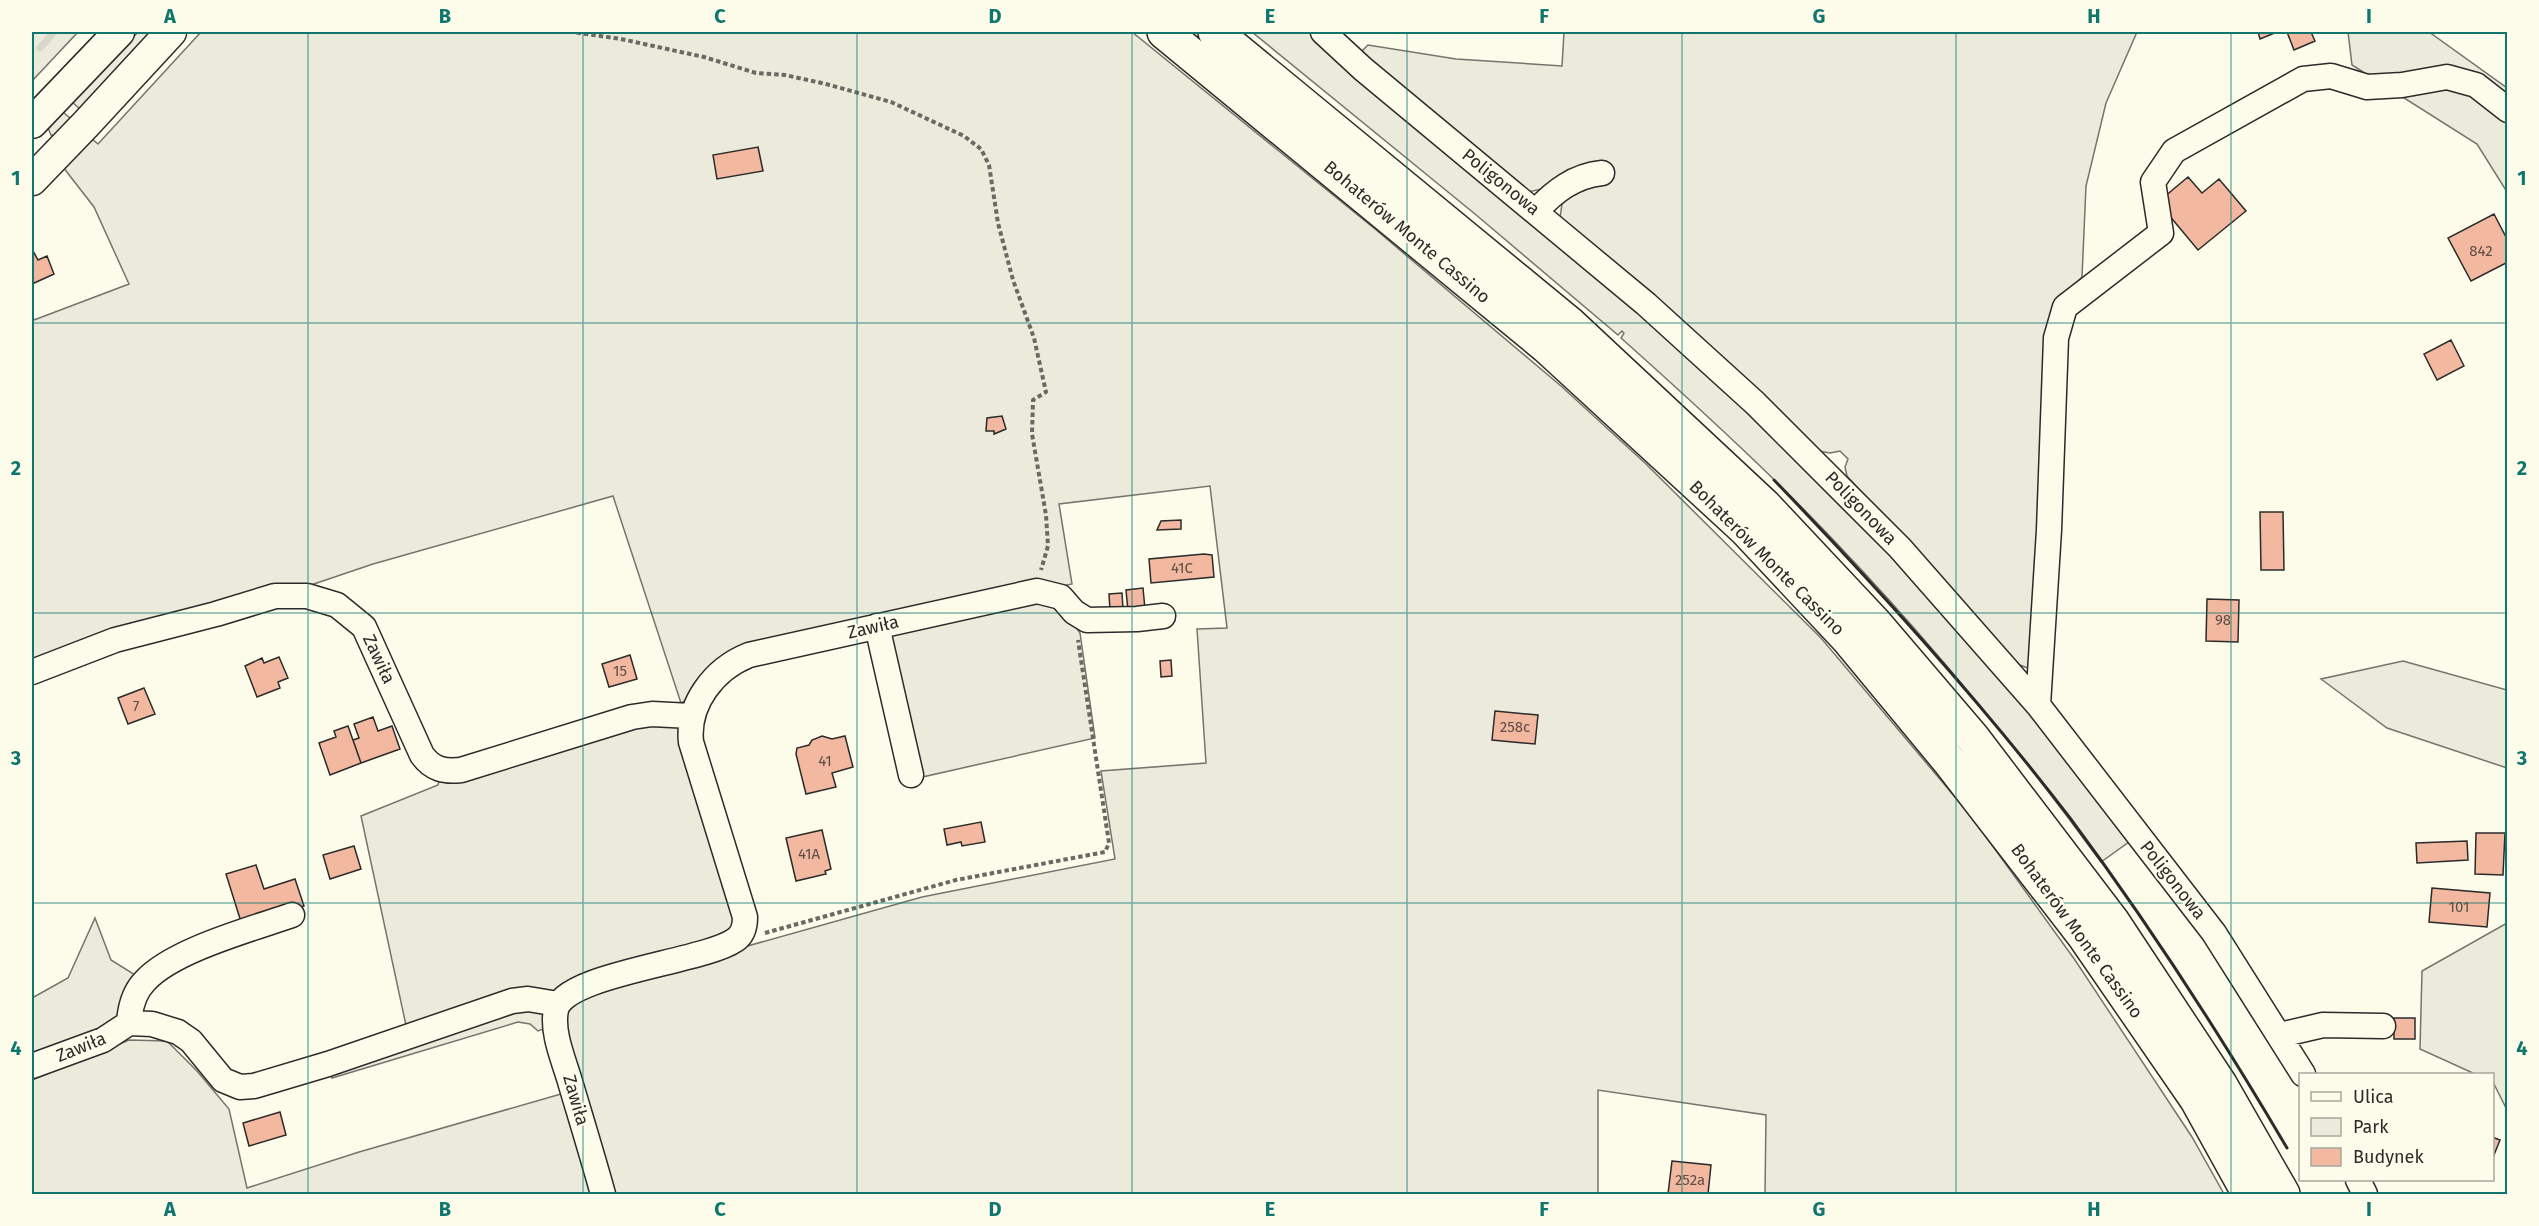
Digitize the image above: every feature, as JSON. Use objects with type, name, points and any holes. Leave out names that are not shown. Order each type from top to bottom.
[{"type":"highway","name":"Bohaterów Monte Cassino","points":[[1164,32],[1547,347],[1745,529],[1848,639],[1949,761],[2084,936],[2197,1100],[2249,1194]]},
{"type":"highway","name":"Bohaterów Monte Cassino","points":[[1215,32],[1570,324],[1765,506],[1874,622],[1973,738],[2113,922],[2220,1084],[2283,1194]]},
{"type":"main road","points":[[32,123],[44,100],[120,32]]},
{"type":"main road","points":[[32,178],[94,116],[171,32]]},
{"type":"street","name":"Poligonowa","points":[[1324,32],[1363,69],[1646,304],[1755,403],[1900,548],[2038,705],[2214,933],[2302,1073]]},
{"type":"street","points":[[2038,705],[2049,530],[2055,338],[2065,307],[2162,233],[2152,182],[2174,151],[2303,79],[2331,76],[2367,87],[2402,85],[2447,76],[2476,85],[2508,110]]},
{"type":"street","points":[[1536,211],[1555,192],[1567,184],[1602,174]]},
{"type":"street","points":[[1037,591],[1061,597],[1074,612],[1087,620],[1106,621],[1162,616]]},
{"type":"street","name":"Zawiła","points":[[32,672],[115,640],[275,596],[307,596],[337,605],[364,627],[372,639],[428,764],[436,768],[461,770],[632,717],[652,714],[691,716],[698,701],[716,676],[736,660],[1037,591]]},
{"type":"street","points":[[877,626],[912,775]]},
{"type":"street","points":[[292,915],[207,944],[157,969],[136,993],[130,1008],[129,1023],[152,1024],[178,1032],[191,1041],[223,1080],[240,1087],[267,1082],[328,1064],[512,1001],[528,999],[558,1004],[573,992],[590,985],[706,952],[735,941],[745,926],[745,916],[691,742],[691,716]]},
{"type":"street","name":"Zawiła","points":[[558,1004],[555,1013],[559,1042],[603,1194]]},
{"type":"street","name":"Zawiła","points":[[32,1066],[103,1040],[129,1023]]},
{"type":"street","points":[[2280,1035],[2323,1025],[2383,1026]]},
{"type":"path","points":[[539,32],[572,32],[621,39],[704,57],[756,73],[785,75],[826,84],[891,102],[941,123],[981,149],[989,165],[998,223],[1013,279],[1034,338],[1046,392],[1033,400],[1032,434],[1046,515],[1048,546],[1037,591]]},
{"type":"path","points":[[735,941],[908,892],[1020,867],[1102,853],[1108,848],[1074,612]]},
{"type":"green space","points":[[32,32],[78,32],[32,81]]},
{"type":"green space","points":[[138,32],[153,32],[80,109],[72,102]]},
{"type":"green space","points":[[201,32],[1132,32],[1375,229],[1561,386],[1646,464],[1821,638],[1971,816],[2075,960],[2192,1137],[2224,1194],[1765,1194],[1766,1115],[1598,1090],[1598,1194],[609,1194],[565,1044],[564,1013],[591,990],[922,897],[1115,859],[1101,771],[1206,763],[1197,629],[1227,628],[1210,486],[1059,504],[1072,584],[821,633],[681,703],[613,496],[373,564],[305,587],[32,668],[32,315],[34,320],[129,284],[94,207],[63,167],[92,139],[98,144]]},
{"type":"green space","points":[[1252,32],[1310,32],[1644,314],[1819,479],[1984,654],[2133,839],[2101,862],[2022,757],[1938,656],[1850,557],[1758,464],[1621,338],[1624,333],[1622,331],[1618,335],[1475,214]]},
{"type":"green space","points":[[1564,32],[2137,32],[2106,103],[2086,186],[2082,277],[2057,304],[2037,657],[2028,668],[2017,664],[1847,476],[1845,467],[1848,459],[1840,451],[1830,453],[1818,451],[1560,218],[1563,197],[1551,187],[1528,192],[1359,54],[1368,45],[1456,59],[1562,66]]},
{"type":"green space","points":[[2348,32],[2429,32],[2507,88],[2507,192],[2477,144],[2352,65]]},
{"type":"green space","points":[[63,112],[71,119],[55,136],[51,135],[48,128]]},
{"type":"green space","points":[[1038,598],[1059,602],[1080,633],[1095,738],[918,778],[888,631]]},
{"type":"green space","points":[[2403,661],[2507,690],[2507,768],[2387,728],[2321,679]]},
{"type":"green space","points":[[633,722],[675,723],[679,729],[736,921],[726,937],[557,993],[407,1030],[361,816],[438,785],[440,777]]},
{"type":"green space","points":[[95,918],[111,960],[140,978],[122,1018],[32,1060],[32,998],[68,978]]},
{"type":"green space","points":[[2507,923],[2507,1110],[2494,1084],[2494,1073],[2473,1073],[2420,1049],[2422,971]]},
{"type":"green space","points":[[527,1004],[547,1015],[549,1027],[538,1031],[530,1024],[518,1022],[332,1078],[329,1070]]},
{"type":"green space","points":[[129,1040],[167,1041],[197,1071],[229,1109],[247,1188],[359,1152],[568,1092],[598,1194],[32,1194],[32,1080]]},
{"type":"building","points":[[2258,32],[2277,32],[2260,39]]},
{"type":"building","points":[[2287,32],[2311,32],[2315,41],[2294,50]]},
{"type":"building","points":[[758,147],[763,171],[717,179],[713,155]]},
{"type":"building","points":[[2188,177],[2202,193],[2219,179],[2246,211],[2198,250],[2158,202]]},
{"type":"building","points":[[2494,214],[2508,241],[2508,262],[2471,281],[2448,238]]},
{"type":"building","points":[[32,249],[38,260],[47,256],[54,274],[32,284]]},
{"type":"building","points":[[2451,340],[2464,366],[2437,380],[2424,354]]},
{"type":"building","points":[[1002,416],[1006,429],[994,434],[994,431],[986,431],[987,418]]},
{"type":"building","points":[[2260,512],[2283,512],[2284,570],[2261,570]]},
{"type":"building","points":[[1181,520],[1181,529],[1157,530],[1161,521]]},
{"type":"building","points":[[1212,555],[1214,577],[1151,583],[1149,559]]},
{"type":"building","points":[[1143,588],[1145,609],[1128,611],[1126,590]]},
{"type":"building","points":[[1122,593],[1123,609],[1110,610],[1109,594]]},
{"type":"building","points":[[2207,599],[2239,600],[2238,642],[2206,641]]},
{"type":"building","points":[[630,655],[637,679],[609,687],[602,664]]},
{"type":"building","points":[[279,657],[288,678],[278,682],[280,688],[257,697],[245,666],[262,658],[264,663]]},
{"type":"building","points":[[1171,660],[1172,676],[1161,677],[1160,661]]},
{"type":"building","points":[[144,688],[155,714],[128,724],[118,698]]},
{"type":"building","points":[[1495,711],[1538,715],[1535,744],[1492,740]]},
{"type":"building","points":[[373,717],[378,731],[392,726],[400,749],[361,763],[353,740],[359,738],[354,724]]},
{"type":"building","points":[[348,726],[361,763],[330,775],[319,743],[336,737],[334,731]]},
{"type":"building","points":[[822,736],[832,739],[845,736],[853,767],[832,773],[836,787],[806,794],[796,754],[797,748],[809,745],[812,740]]},
{"type":"building","points":[[981,822],[985,842],[962,846],[961,842],[947,845],[944,829]]},
{"type":"building","points":[[822,830],[831,869],[825,871],[826,874],[796,881],[786,838]]},
{"type":"building","points":[[2476,833],[2505,833],[2503,875],[2475,874]]},
{"type":"building","points":[[2467,841],[2468,860],[2417,863],[2416,843]]},
{"type":"building","points":[[354,846],[361,869],[330,879],[323,855]]},
{"type":"building","points":[[256,865],[264,889],[295,879],[304,906],[242,925],[226,874]]},
{"type":"building","points":[[2432,888],[2490,893],[2487,927],[2429,922]]},
{"type":"building","points":[[2394,1018],[2415,1018],[2415,1039],[2394,1039]]},
{"type":"building","points":[[280,1112],[286,1135],[249,1146],[243,1123]]},
{"type":"building","points":[[2494,1138],[2500,1140],[2494,1155]]},
{"type":"building","points":[[1672,1161],[1711,1165],[1708,1194],[1668,1194]]},
{"type":"waterway","points":[[40,48],[54,32]]},
{"type":"wall","points":[[1774,480],[1927,645],[2000,730],[2070,818],[2128,898],[2183,980],[2287,1148]]}]
